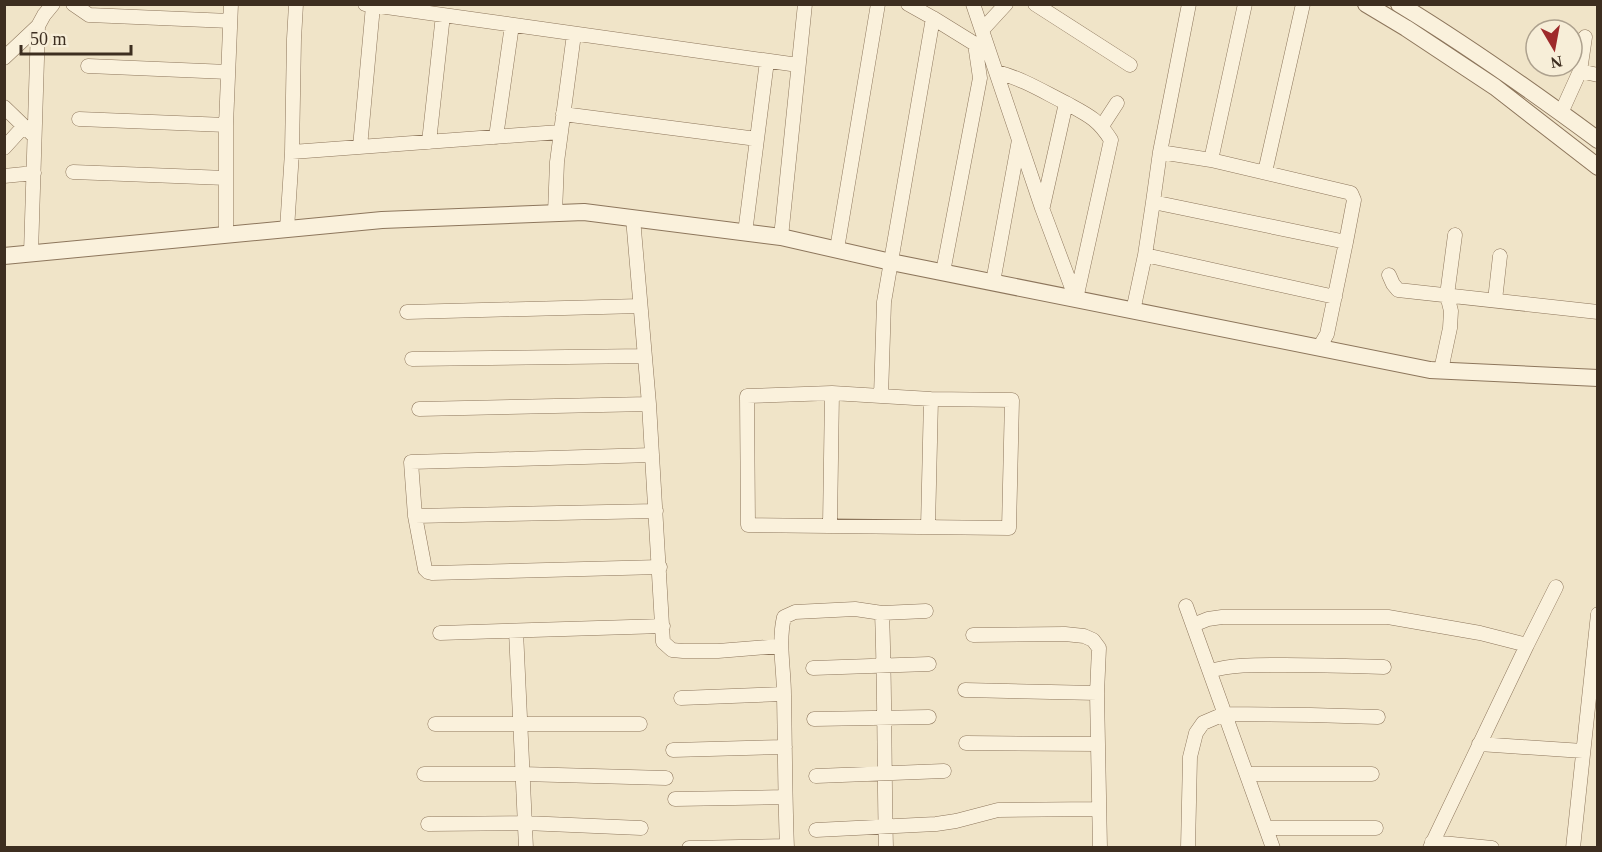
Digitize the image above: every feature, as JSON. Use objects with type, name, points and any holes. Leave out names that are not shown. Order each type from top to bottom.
[{"type":"street","points":[[4,58],[38,26],[53,4]]},
{"type":"street","points":[[73,4],[89,15],[230,21]]},
{"type":"street","points":[[226,235],[226,125],[231,4]]},
{"type":"street","points":[[287,229],[292,152],[296,4]]},
{"type":"street","points":[[781,237],[805,4]]},
{"type":"street","points":[[837,249],[878,4]]},
{"type":"street","points":[[908,4],[975,44],[980,78],[943,272]]},
{"type":"street","points":[[973,4],[1042,208],[1076,299]]},
{"type":"street","points":[[982,29],[1006,4]]},
{"type":"street","points":[[1035,4],[1130,65]]},
{"type":"street","points":[[1133,311],[1160,152],[1190,4]]},
{"type":"street","points":[[1211,160],[1245,4]]},
{"type":"street","points":[[1265,172],[1303,4]]},
{"type":"street","points":[[1366,4],[1495,87],[1598,167]]},
{"type":"street","points":[[360,147],[369,5],[798,65]]},
{"type":"street","points":[[1407,7],[1598,140]]},
{"type":"street","points":[[429,142],[443,15]]},
{"type":"street","points":[[881,396],[884,302],[933,18]]},
{"type":"street","points":[[496,137],[512,25]]},
{"type":"street","points":[[31,253],[38,26]]},
{"type":"street","points":[[555,213],[560,132],[574,34]]},
{"type":"street","points":[[1584,44],[1585,37]]},
{"type":"street","points":[[745,233],[767,61]]},
{"type":"street","points":[[88,66],[228,72]]},
{"type":"street","points":[[997,72],[1015,76],[1032,84],[1091,117],[1102,126],[1111,140],[1076,299]]},
{"type":"street","points":[[1561,113],[1577,78]]},
{"type":"street","points":[[1042,208],[1066,103]]},
{"type":"street","points":[[1102,126],[1117,103]]},
{"type":"street","points":[[4,107],[34,136]]},
{"type":"street","points":[[562,114],[757,139]]},
{"type":"street","points":[[79,119],[226,125]]},
{"type":"street","points":[[4,148],[24,126]]},
{"type":"street","points":[[292,152],[560,132]]},
{"type":"street","points":[[993,282],[1019,139]]},
{"type":"street","points":[[1160,152],[1211,160],[1351,193],[1354,200],[1353,213],[1327,334],[1318,348]]},
{"type":"street","points":[[73,171],[226,178]]},
{"type":"street","points":[[4,176],[34,173]]},
{"type":"street","points":[[1153,202],[1346,242]]},
{"type":"street","points":[[4,256],[382,220],[584,212],[781,237],[891,262],[1430,370],[1598,378]]},
{"type":"street","points":[[633,218],[649,405],[663,642],[672,650],[718,651],[781,646]]},
{"type":"street","points":[[1441,370],[1450,328],[1447,295],[1455,235]]},
{"type":"street","points":[[1144,255],[1335,297]]},
{"type":"street","points":[[1495,300],[1500,256]]},
{"type":"street","points":[[1389,275],[1398,290],[1598,312]]},
{"type":"street","points":[[407,312],[640,306]]},
{"type":"street","points":[[412,360],[645,356]]},
{"type":"street","points":[[830,525],[832,393]]},
{"type":"street","points":[[832,393],[931,399],[1012,400],[1008,528],[748,525],[747,396],[832,393]]},
{"type":"street","points":[[928,527],[931,399]]},
{"type":"street","points":[[418,410],[649,405]]},
{"type":"street","points":[[652,455],[411,462],[415,516],[425,569],[428,572],[660,567]]},
{"type":"street","points":[[415,516],[656,511]]},
{"type":"street","points":[[1492,848],[1431,845],[1556,587]]},
{"type":"street","points":[[1186,606],[1273,848]]},
{"type":"street","points":[[689,848],[787,847],[781,646],[784,617],[795,612],[855,609],[882,613],[926,611]]},
{"type":"street","points":[[882,613],[886,848]]},
{"type":"street","points":[[1573,848],[1598,614]]},
{"type":"street","points":[[1193,625],[1222,617],[1388,617],[1480,633],[1527,645]]},
{"type":"street","points":[[440,633],[663,626]]},
{"type":"street","points":[[516,631],[526,848]]},
{"type":"street","points":[[973,635],[1065,634],[1084,636],[1093,640],[1099,648],[1097,693],[1100,848]]},
{"type":"street","points":[[813,668],[930,664]]},
{"type":"street","points":[[1210,671],[1232,666],[1253,665],[1384,667]]},
{"type":"street","points":[[965,690],[1097,693]]},
{"type":"street","points":[[681,698],[784,694]]},
{"type":"street","points":[[1188,848],[1190,757],[1196,733],[1203,723],[1224,714],[1378,717]]},
{"type":"street","points":[[814,719],[929,717]]},
{"type":"street","points":[[435,724],[640,724]]},
{"type":"street","points":[[966,743],[1098,744]]},
{"type":"street","points":[[1479,744],[1583,751]]},
{"type":"street","points":[[673,750],[785,747]]},
{"type":"street","points":[[816,776],[944,771]]},
{"type":"street","points":[[423,774],[666,778]]},
{"type":"street","points":[[1247,774],[1372,774]]},
{"type":"street","points":[[675,800],[785,797]]},
{"type":"street","points":[[816,830],[936,824],[998,810],[1099,809]]},
{"type":"street","points":[[428,824],[525,823],[641,828]]},
{"type":"street","points":[[1266,828],[1376,828]]}]
